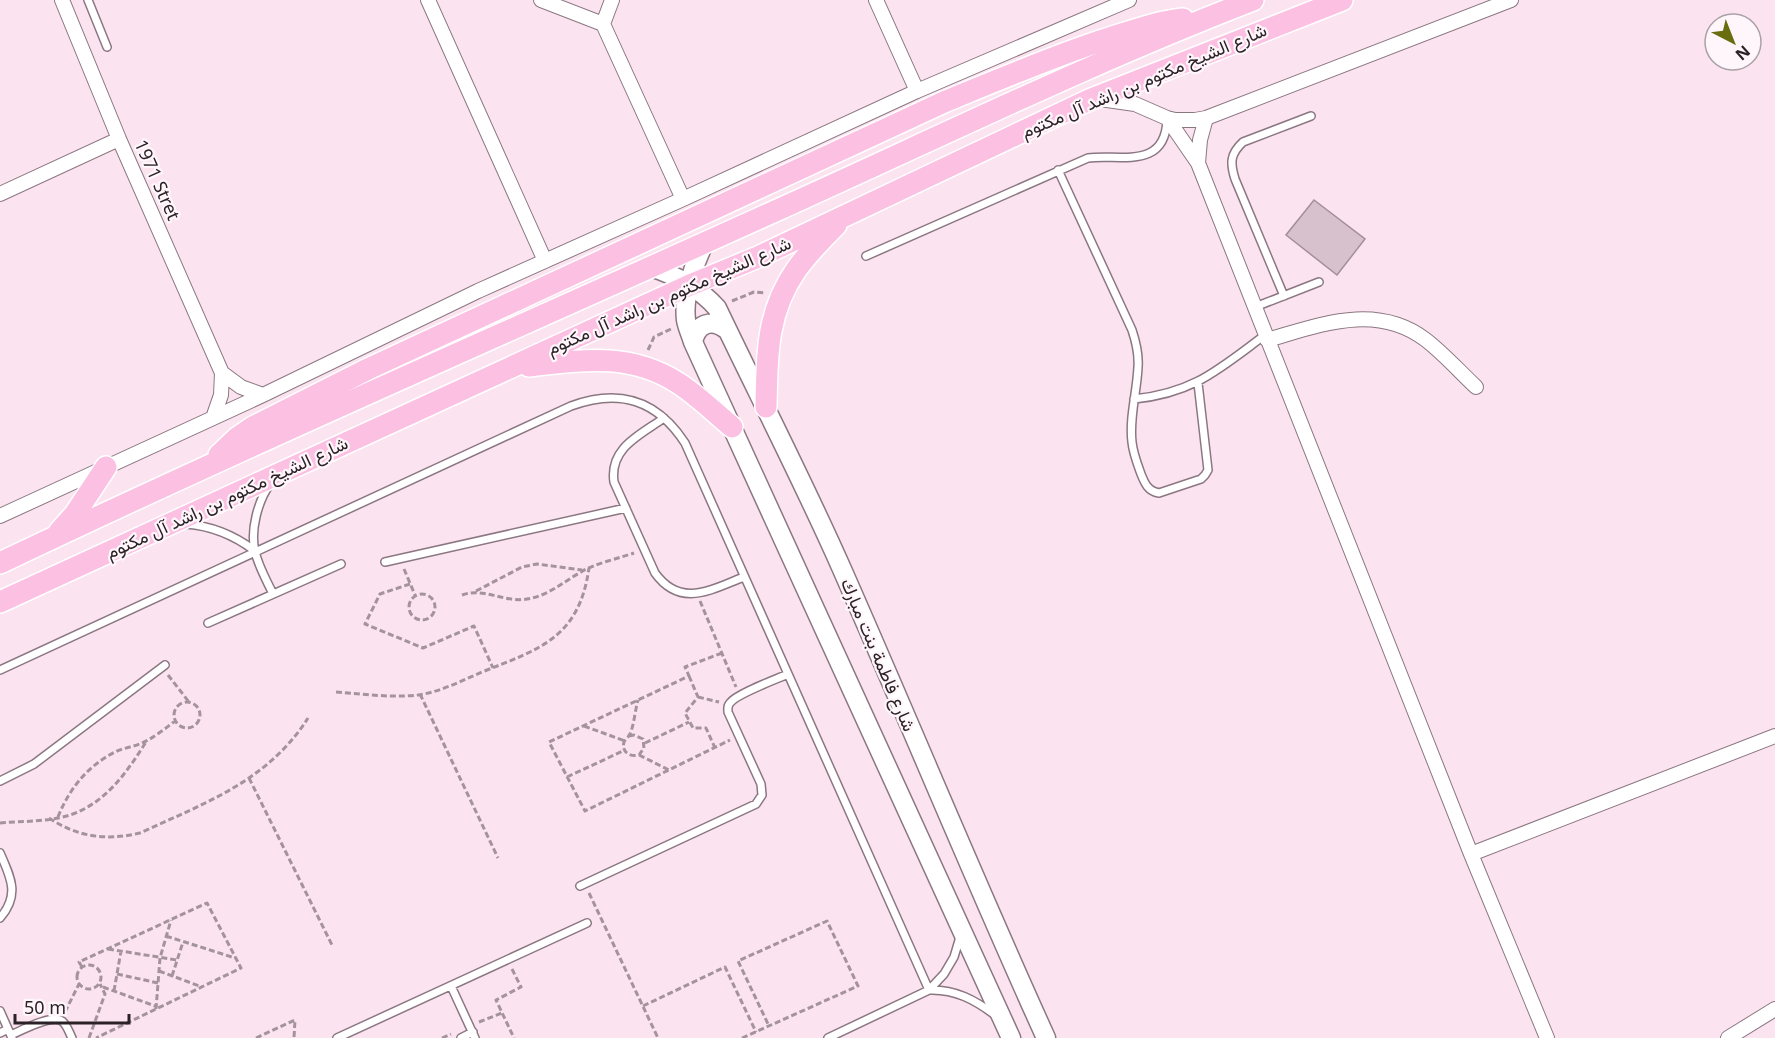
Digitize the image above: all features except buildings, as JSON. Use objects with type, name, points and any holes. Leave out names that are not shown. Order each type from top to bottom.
[{"type":"main road","name":"شارع الشيخ مكتوم بن راشد آل مكتوم","points":[[0,562],[1020,99],[1253,0]]},
{"type":"main road","name":"شارع الشيخ مكتوم بن راشد آل مكتوم","points":[[0,602],[690,285],[758,257],[1089,100],[1342,0]]},
{"type":"main road","points":[[210,466],[222,451],[253,427],[319,393],[945,102],[1040,63],[1137,29],[1172,20],[1208,18]]},
{"type":"main road","points":[[758,257],[752,255],[747,244],[774,212]]},
{"type":"main road","points":[[766,407],[769,335],[782,294],[806,256],[845,215]]},
{"type":"main road","points":[[593,292],[612,293],[620,299],[621,309],[618,320]]},
{"type":"main road","points":[[510,368],[595,359],[639,366],[678,383],[732,427]]},
{"type":"main road","points":[[55,536],[75,514],[105,467]]},
{"type":"street","name":"1971 Stret","points":[[62,0],[119,139],[222,373]]},
{"type":"street","points":[[428,0],[544,261]]},
{"type":"street","points":[[541,0],[603,24],[683,199]]},
{"type":"street","points":[[603,24],[612,0]]},
{"type":"street","points":[[876,0],[917,91]]},
{"type":"street","points":[[0,516],[263,395],[478,291],[917,91],[1130,0]]},
{"type":"street","points":[[1089,100],[1112,100],[1135,104],[1167,118],[1183,121],[1206,118],[1510,0]]},
{"type":"street","points":[[1167,118],[1198,163],[1471,854],[1547,1038]]},
{"type":"street","points":[[1198,163],[1200,140],[1206,118]]},
{"type":"street","points":[[0,195],[119,139]]},
{"type":"street","name":"شارع فاطمة بنت مبارك","points":[[705,242],[695,263],[686,304],[686,322],[693,342],[1008,1030]]},
{"type":"street","name":"شارع فاطمة بنت مبارك","points":[[650,267],[671,274],[690,285],[717,308],[840,566],[991,918],[1046,1038]]},
{"type":"street","points":[[1266,337],[1352,319],[1371,319],[1390,323],[1408,329],[1424,339],[1476,387]]},
{"type":"street","points":[[693,342],[695,333],[702,326],[711,323],[720,324],[727,330]]},
{"type":"street","points":[[222,373],[241,387],[263,395]]},
{"type":"street","points":[[213,418],[221,395],[222,373]]},
{"type":"street","points":[[1471,854],[1775,736]]},
{"type":"street","points":[[1728,1038],[1775,1009]]},
{"type":"lane","points":[[88,0],[107,47]]},
{"type":"lane","points":[[1284,296],[1235,179],[1232,159],[1236,149],[1243,142],[1311,116]]},
{"type":"lane","points":[[866,256],[1088,158],[1142,157],[1162,142],[1167,118]]},
{"type":"lane","points":[[1058,170],[1134,336],[1138,366],[1131,435],[1136,460],[1148,488],[1153,492],[1159,493],[1201,479],[1208,470],[1197,383]]},
{"type":"lane","points":[[1255,306],[1319,282]]},
{"type":"lane","points":[[1134,399],[1178,392],[1197,383],[1266,337]]},
{"type":"lane","points":[[0,670],[571,406],[603,397],[636,402],[651,408],[664,418],[685,443],[929,990]]},
{"type":"lane","points":[[664,418],[626,445],[617,457],[613,474],[614,483],[655,573],[666,586],[681,593],[697,594],[744,577]]},
{"type":"lane","points":[[273,594],[255,551],[254,538],[258,512],[274,476]]},
{"type":"lane","points":[[385,562],[626,508]]},
{"type":"lane","points":[[169,525],[195,525],[221,531],[255,551]]},
{"type":"lane","points":[[208,623],[341,564]]},
{"type":"lane","points":[[0,781],[34,764],[164,666]]},
{"type":"lane","points":[[582,885],[756,804],[760,800],[763,789],[728,712],[729,704],[740,696],[788,674]]},
{"type":"lane","points":[[0,853],[10,877],[13,892],[9,906],[0,918]]},
{"type":"lane","points":[[337,1038],[587,923]]},
{"type":"lane","points":[[828,1038],[929,990],[944,974],[954,957],[961,928]]},
{"type":"lane","points":[[451,986],[473,1032],[461,1038]]},
{"type":"lane","points":[[929,990],[945,990],[961,994],[991,1012],[1008,1030]]},
{"type":"lane","points":[[0,1011],[10,1034]]},
{"type":"lane","points":[[0,1033],[10,1034],[49,1019],[60,1020],[66,1025],[72,1038]]},
{"type":"path","points":[[717,308],[753,292]]},
{"type":"path","points":[[474,592],[512,600],[528,599],[555,589],[582,570],[645,550]]},
{"type":"path","points":[[400,559],[415,595]]},
{"type":"path","points":[[462,595],[474,592],[530,565],[582,570]]},
{"type":"path","points":[[336,692],[392,696],[420,694],[446,687],[538,649],[567,625],[580,604],[589,568]]},
{"type":"path","points":[[410,584],[380,594],[365,624],[423,648],[474,626],[493,668]]},
{"type":"path","points":[[426,594],[434,600],[435,610],[429,619],[418,620],[410,614],[409,603],[415,595],[426,594]]},
{"type":"path","points":[[697,594],[740,696]]},
{"type":"path","points":[[698,697],[685,667],[722,653]]},
{"type":"path","points":[[164,666],[189,702],[200,711],[199,721],[188,729],[176,722],[174,712],[180,704],[189,702]]},
{"type":"path","points":[[689,676],[549,741],[585,811],[740,736]]},
{"type":"path","points":[[420,694],[498,858]]},
{"type":"path","points":[[698,697],[729,704]]},
{"type":"path","points":[[698,697],[685,713],[693,728],[706,728],[715,748]]},
{"type":"path","points":[[638,700],[629,736],[625,741],[625,750],[631,756],[639,755],[669,770]]},
{"type":"path","points":[[49,818],[66,829],[99,838],[126,837],[140,833],[222,795],[249,778],[277,758],[308,718]]},
{"type":"path","points":[[645,743],[689,721]]},
{"type":"path","points":[[58,817],[71,790],[92,768],[117,751],[146,742],[176,722]]},
{"type":"path","points":[[583,725],[625,741]]},
{"type":"path","points":[[629,736],[639,736],[645,743]]},
{"type":"path","points":[[0,823],[58,817],[80,811],[108,792],[129,769],[146,742]]},
{"type":"path","points":[[639,755],[643,752],[645,743]]},
{"type":"path","points":[[567,777],[625,750]]},
{"type":"path","points":[[249,778],[332,945]]},
{"type":"path","points":[[582,885],[658,1038]]},
{"type":"path","points":[[82,967],[79,962],[207,903],[241,968],[96,1038]]},
{"type":"path","points":[[156,1008],[160,958],[172,919]]},
{"type":"path","points":[[742,1038],[756,1032],[858,986],[827,921],[738,961],[769,1026]]},
{"type":"path","points":[[166,936],[236,958]]},
{"type":"path","points":[[172,976],[183,942]]},
{"type":"path","points":[[107,949],[177,960]]},
{"type":"path","points":[[114,991],[121,951]]},
{"type":"path","points":[[508,960],[521,987],[496,1000],[514,1038]]},
{"type":"path","points":[[60,1020],[79,984],[77,975],[82,967],[92,965],[101,974],[101,985],[105,994],[89,1038]]},
{"type":"path","points":[[643,1006],[725,967],[756,1032]]},
{"type":"path","points":[[159,971],[202,987]]},
{"type":"path","points":[[117,974],[158,983]]},
{"type":"path","points":[[79,984],[87,989],[101,985],[156,1008]]},
{"type":"path","points":[[473,1032],[502,1013]]},
{"type":"path","points":[[256,1038],[295,1020],[294,1038]]}]
